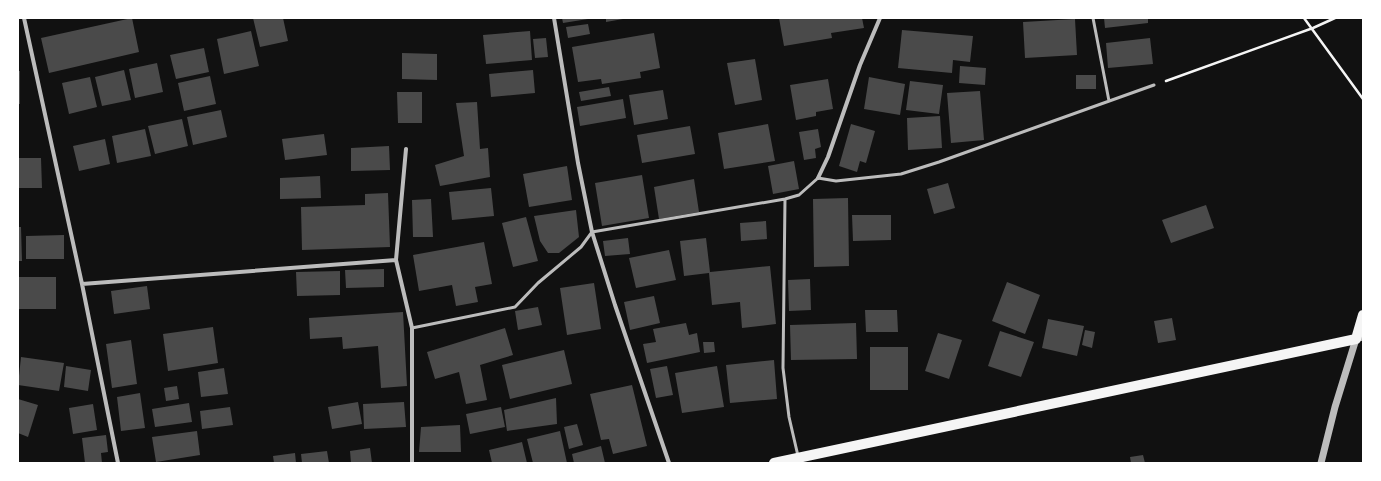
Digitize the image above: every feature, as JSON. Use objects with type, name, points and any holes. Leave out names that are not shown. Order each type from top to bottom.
[{"type":"main road","points":[[774,463],[1360,338],[1363,315]]},
{"type":"street","points":[[24,18],[82,284],[118,463]]},
{"type":"street","points":[[554,18],[578,163],[592,232],[615,305],[669,463]]},
{"type":"street","points":[[818,178],[828,158],[860,65],[880,18]]},
{"type":"street","points":[[406,149],[396,260],[412,328],[412,463]]},
{"type":"street","points":[[82,284],[396,260]]},
{"type":"street","points":[[1321,463],[1335,407],[1360,338]]},
{"type":"lane","points":[[1093,18],[1109,101]]},
{"type":"lane","points":[[412,328],[515,308],[538,283],[581,247],[592,232],[785,199],[799,194],[818,178],[836,181],[902,174],[947,160],[1154,85]]},
{"type":"lane","points":[[785,199],[783,368],[789,418],[799,458]]},
{"type":"path","points":[[1304,18],[1363,98]]},
{"type":"path","points":[[1154,85],[1312,28],[1335,18]]},
{"type":"building","points":[[132,18],[139,52],[49,73],[41,38]]},
{"type":"building","points":[[253,18],[283,18],[288,41],[260,47]]},
{"type":"building","points":[[562,18],[588,18],[588,19],[563,23]]},
{"type":"building","points":[[606,18],[622,18],[623,19],[606,22]]},
{"type":"building","points":[[779,18],[862,18],[864,28],[831,33],[832,38],[784,46]]},
{"type":"building","points":[[1104,18],[1148,18],[1148,23],[1105,28]]},
{"type":"building","points":[[1075,19],[1077,55],[1025,58],[1023,22]]},
{"type":"building","points":[[588,24],[590,34],[568,38],[566,27]]},
{"type":"building","points":[[902,30],[973,36],[970,62],[953,60],[952,73],[898,68]]},
{"type":"building","points":[[251,31],[259,66],[224,74],[217,39]]},
{"type":"building","points":[[530,31],[532,60],[486,64],[483,35]]},
{"type":"building","points":[[654,33],[660,68],[640,72],[641,78],[602,84],[601,79],[578,82],[572,47]]},
{"type":"building","points":[[546,38],[548,57],[535,58],[533,39]]},
{"type":"building","points":[[1150,38],[1153,64],[1108,68],[1106,43]]},
{"type":"building","points":[[204,48],[209,72],[176,79],[170,55]]},
{"type":"building","points":[[402,53],[437,54],[437,80],[402,79]]},
{"type":"building","points":[[755,59],[762,100],[735,105],[727,63]]},
{"type":"building","points":[[157,63],[163,92],[135,98],[129,69]]},
{"type":"building","points":[[960,66],[986,68],[985,85],[959,83]]},
{"type":"building","points":[[124,70],[131,100],[102,106],[95,77]]},
{"type":"building","points":[[533,70],[535,93],[491,97],[489,74]]},
{"type":"building","points":[[18,71],[20,71],[20,104],[18,104]]},
{"type":"building","points":[[1076,75],[1096,75],[1096,89],[1076,89]]},
{"type":"building","points":[[210,76],[216,104],[184,111],[178,83]]},
{"type":"building","points":[[90,77],[97,107],[69,114],[62,83]]},
{"type":"building","points":[[869,77],[905,84],[900,115],[864,109]]},
{"type":"building","points":[[828,79],[833,109],[816,112],[816,116],[796,120],[790,85]]},
{"type":"building","points":[[910,81],[943,85],[939,114],[906,110]]},
{"type":"building","points":[[609,87],[611,96],[581,101],[579,92]]},
{"type":"building","points":[[663,90],[668,119],[634,125],[629,95]]},
{"type":"building","points":[[980,91],[984,140],[951,143],[947,93]]},
{"type":"building","points":[[397,92],[422,92],[422,123],[398,123]]},
{"type":"building","points":[[623,99],[626,118],[580,126],[577,107]]},
{"type":"building","points":[[477,102],[480,149],[488,148],[490,177],[440,186],[435,165],[464,156],[456,103]]},
{"type":"building","points":[[221,110],[227,137],[193,145],[187,117]]},
{"type":"building","points":[[940,116],[942,148],[908,150],[907,118]]},
{"type":"building","points":[[182,119],[188,146],[155,154],[148,126]]},
{"type":"building","points":[[768,124],[775,161],[724,169],[718,133]]},
{"type":"building","points":[[851,124],[875,131],[866,163],[860,161],[857,172],[839,166]]},
{"type":"building","points":[[690,126],[695,154],[642,163],[637,135]]},
{"type":"building","points":[[145,129],[151,156],[117,163],[112,136]]},
{"type":"building","points":[[818,129],[821,147],[815,149],[816,158],[804,160],[799,132]]},
{"type":"building","points":[[324,134],[327,155],[285,160],[282,139]]},
{"type":"building","points":[[105,139],[110,164],[79,171],[73,146]]},
{"type":"building","points":[[389,146],[390,170],[351,171],[351,148]]},
{"type":"building","points":[[18,158],[41,158],[42,188],[18,188]]},
{"type":"building","points":[[794,161],[799,189],[773,194],[768,166]]},
{"type":"building","points":[[567,166],[572,200],[529,207],[523,174]]},
{"type":"building","points":[[642,175],[649,218],[602,226],[595,183]]},
{"type":"building","points":[[320,176],[321,198],[280,199],[280,178]]},
{"type":"building","points":[[694,179],[699,212],[659,219],[654,187]]},
{"type":"building","points":[[948,183],[955,208],[934,214],[927,189]]},
{"type":"building","points":[[491,188],[494,216],[452,220],[449,192]]},
{"type":"building","points":[[388,193],[390,247],[302,250],[301,207],[365,205],[365,194]]},
{"type":"building","points":[[848,198],[849,266],[814,267],[813,199]]},
{"type":"building","points":[[431,199],[433,237],[413,237],[412,200]]},
{"type":"building","points":[[1206,205],[1214,228],[1171,243],[1162,220]]},
{"type":"building","points":[[576,210],[579,237],[559,253],[548,253],[540,241],[534,216]]},
{"type":"building","points":[[852,215],[891,215],[891,240],[853,241]]},
{"type":"building","points":[[526,217],[538,261],[513,267],[502,223]]},
{"type":"building","points":[[766,221],[767,239],[741,241],[740,223]]},
{"type":"building","points":[[18,227],[21,227],[22,261],[18,261]]},
{"type":"building","points":[[64,235],[64,259],[26,259],[26,236]]},
{"type":"building","points":[[628,238],[630,254],[605,256],[603,241]]},
{"type":"building","points":[[706,238],[710,272],[770,266],[776,324],[742,328],[740,302],[712,305],[709,273],[684,276],[680,241]]},
{"type":"building","points":[[484,242],[492,284],[475,287],[478,302],[456,306],[452,285],[419,291],[413,255]]},
{"type":"building","points":[[669,250],[676,280],[636,288],[629,258]]},
{"type":"building","points":[[384,269],[384,287],[346,288],[345,270]]},
{"type":"building","points":[[340,271],[340,295],[297,296],[296,272]]},
{"type":"building","points":[[18,277],[56,277],[56,309],[18,309]]},
{"type":"building","points":[[810,279],[811,310],[789,311],[788,280]]},
{"type":"building","points":[[1007,282],[1040,295],[1025,334],[992,321]]},
{"type":"building","points":[[594,283],[601,329],[567,335],[560,288]]},
{"type":"building","points":[[147,286],[150,309],[114,314],[111,291]]},
{"type":"building","points":[[654,296],[660,323],[630,330],[624,302]]},
{"type":"building","points":[[538,307],[542,325],[518,330],[515,311]]},
{"type":"building","points":[[865,310],[897,310],[898,332],[866,332]]},
{"type":"building","points":[[403,312],[407,386],[381,388],[378,346],[343,349],[342,337],[310,339],[309,318]]},
{"type":"building","points":[[1172,318],[1176,340],[1158,343],[1154,321]]},
{"type":"building","points":[[1048,319],[1084,326],[1077,356],[1042,348]]},
{"type":"building","points":[[686,323],[689,335],[697,333],[700,352],[647,363],[643,344],[656,342],[653,329]]},
{"type":"building","points":[[856,323],[857,359],[791,360],[790,325]]},
{"type":"building","points":[[213,327],[218,363],[168,371],[163,334]]},
{"type":"building","points":[[505,328],[513,355],[480,365],[487,400],[466,404],[459,372],[435,379],[427,352]]},
{"type":"building","points":[[1085,330],[1095,332],[1092,348],[1082,345]]},
{"type":"building","points":[[1000,331],[1034,342],[1021,377],[988,366]]},
{"type":"building","points":[[938,333],[962,340],[949,379],[925,371]]},
{"type":"building","points":[[131,340],[137,384],[112,388],[106,344]]},
{"type":"building","points":[[703,342],[714,342],[715,352],[704,353]]},
{"type":"building","points":[[870,347],[908,347],[908,390],[870,390]]},
{"type":"building","points":[[564,350],[572,384],[510,399],[502,365]]},
{"type":"building","points":[[21,357],[64,363],[59,391],[18,385]]},
{"type":"building","points":[[774,360],[777,399],[730,403],[726,365]]},
{"type":"building","points":[[66,366],[91,370],[88,391],[64,387]]},
{"type":"building","points":[[667,366],[673,395],[656,398],[650,369]]},
{"type":"building","points":[[717,366],[724,407],[682,413],[675,373]]},
{"type":"building","points":[[224,368],[228,394],[201,397],[198,372]]},
{"type":"building","points":[[632,385],[647,446],[613,454],[609,439],[601,440],[590,394]]},
{"type":"building","points":[[177,386],[179,399],[166,401],[164,388]]},
{"type":"building","points":[[140,393],[145,428],[121,431],[117,397]]},
{"type":"building","points":[[556,398],[557,424],[507,431],[504,410]]},
{"type":"building","points":[[18,399],[38,405],[28,437],[18,433]]},
{"type":"building","points":[[358,402],[362,424],[332,429],[328,407]]},
{"type":"building","points":[[404,402],[406,427],[364,429],[363,404]]},
{"type":"building","points":[[189,403],[192,422],[155,427],[152,409]]},
{"type":"building","points":[[93,404],[97,430],[73,434],[69,408]]},
{"type":"building","points":[[230,407],[233,425],[202,429],[200,411]]},
{"type":"building","points":[[501,407],[505,427],[470,434],[466,414]]},
{"type":"building","points":[[577,424],[583,445],[569,449],[564,427]]},
{"type":"building","points":[[460,425],[461,452],[419,452],[421,427]]},
{"type":"building","points":[[197,431],[200,455],[156,462],[152,437]]},
{"type":"building","points":[[560,431],[567,463],[533,463],[527,439]]},
{"type":"building","points":[[106,435],[108,452],[101,453],[102,463],[85,463],[82,438]]},
{"type":"building","points":[[522,442],[527,463],[492,463],[489,450]]},
{"type":"building","points":[[601,446],[605,463],[574,463],[572,454]]},
{"type":"building","points":[[370,448],[372,463],[351,463],[350,451]]},
{"type":"building","points":[[327,451],[329,463],[302,463],[301,454]]},
{"type":"building","points":[[295,453],[296,463],[274,463],[273,456]]},
{"type":"building","points":[[1143,455],[1145,463],[1131,463],[1130,457]]}]
